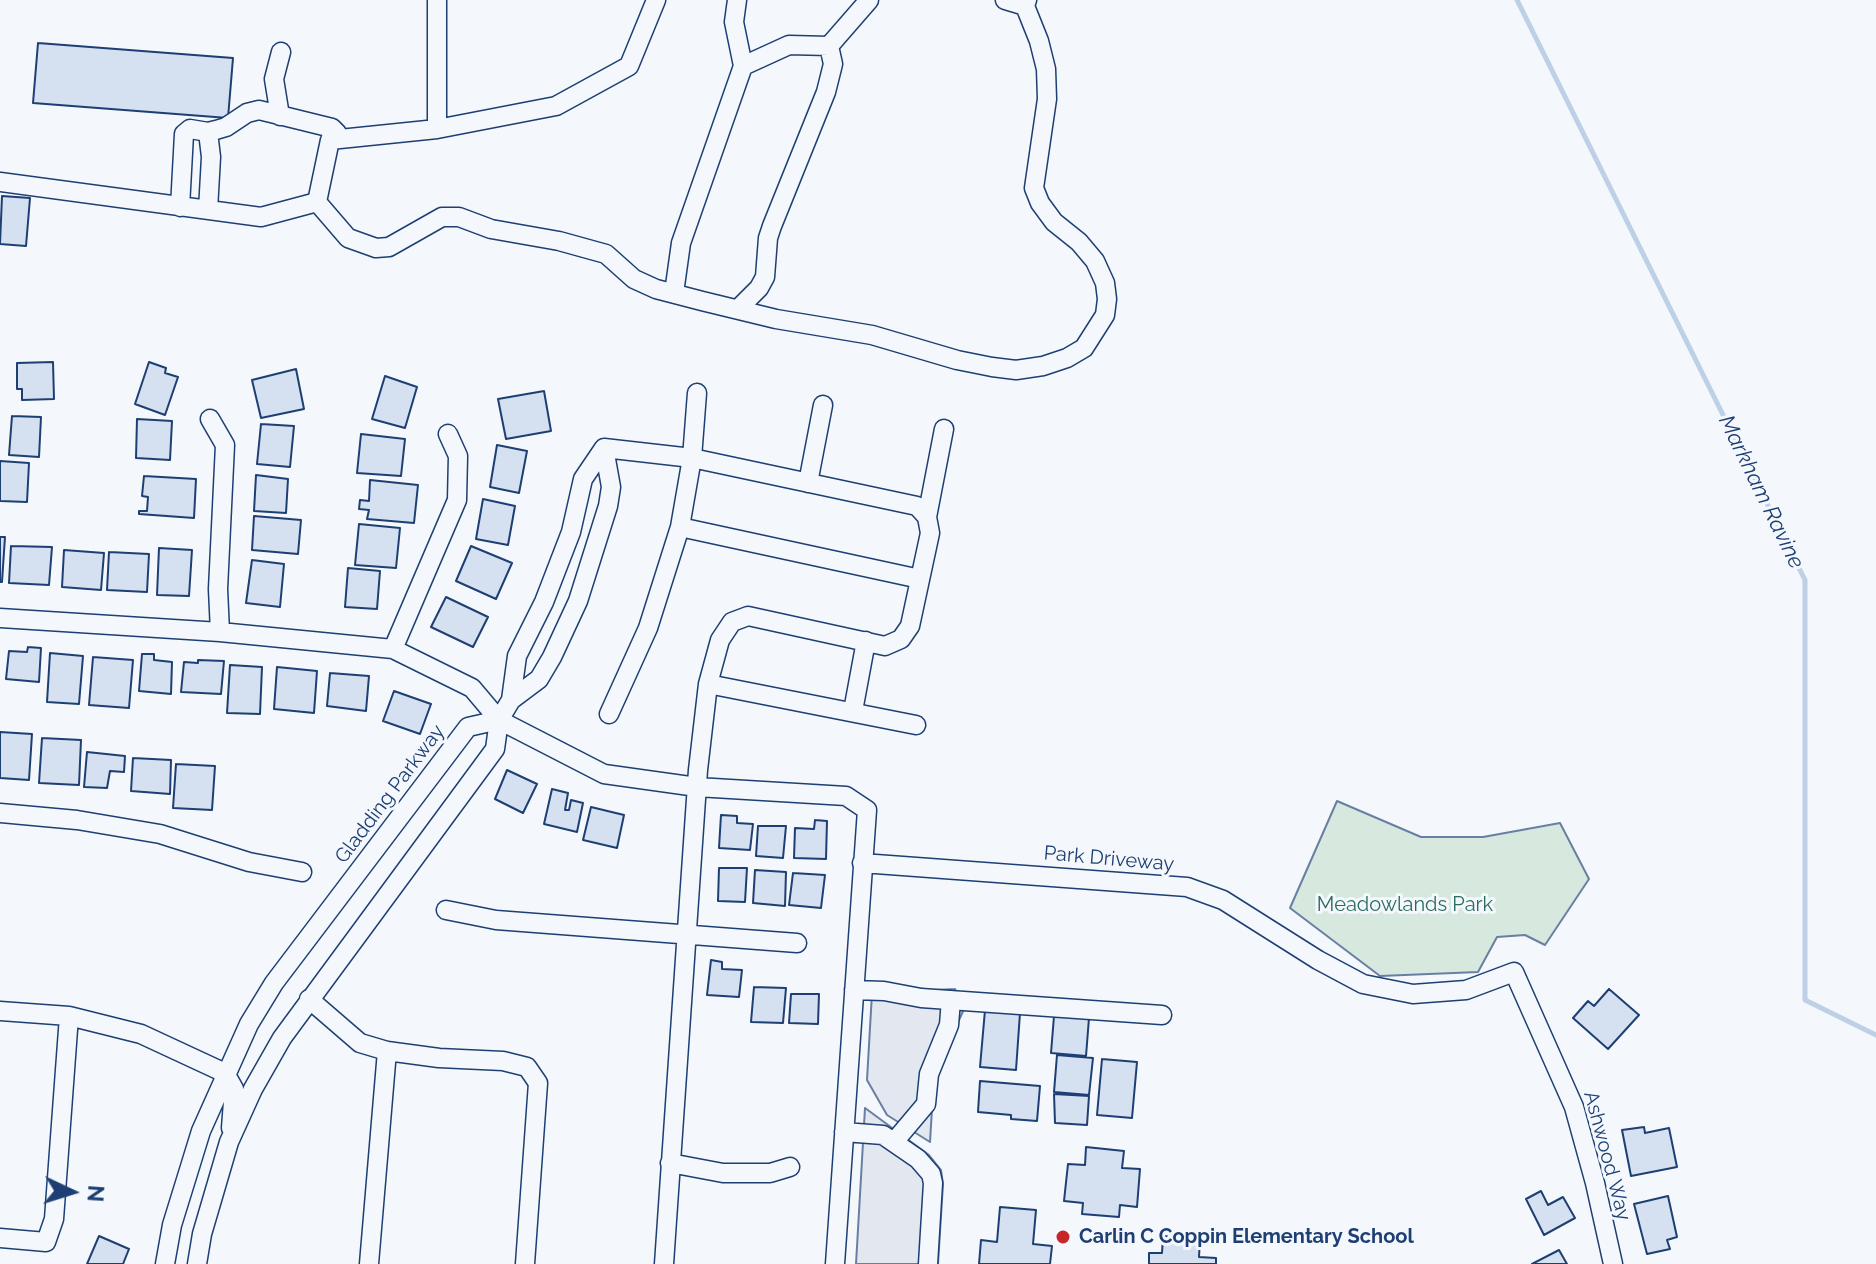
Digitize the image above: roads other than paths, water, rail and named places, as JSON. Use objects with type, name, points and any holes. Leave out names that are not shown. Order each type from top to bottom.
[{"type":"street","points":[[437,0],[437,129]]},
{"type":"street","points":[[317,202],[330,140],[437,129],[556,106],[629,66],[656,0]]},
{"type":"street","points":[[674,293],[681,243],[743,66],[734,22],[737,0]]},
{"type":"street","points":[[829,46],[869,0]]},
{"type":"street","points":[[317,202],[348,238],[376,248],[389,247],[448,215],[491,229],[559,241],[606,254],[634,279],[656,289],[791,322],[872,335],[957,360],[1016,370],[1043,366],[1084,348],[1105,315],[1107,299],[1105,283],[1095,261],[1079,242],[1054,222],[1040,203],[1034,188],[1047,99],[1046,69],[1026,3],[1005,0]]},
{"type":"street","points":[[743,66],[789,45],[829,46]]},
{"type":"street","points":[[738,309],[759,288],[765,277],[768,238],[826,92],[833,64],[829,46]]},
{"type":"street","points":[[280,116],[274,79],[281,52]]},
{"type":"street","points":[[180,207],[184,134],[190,129],[208,132],[226,127],[247,113],[259,110],[332,128],[339,139]]},
{"type":"street","points":[[208,132],[211,157],[208,210]]},
{"type":"street","points":[[0,182],[261,217],[317,202]]},
{"type":"street","points":[[609,714],[648,628],[680,527],[692,458],[697,393]]},
{"type":"street","points":[[808,483],[823,405]]},
{"type":"street","points":[[210,419],[225,445],[218,589],[220,632]]},
{"type":"street","points":[[664,1264],[697,787],[708,684],[720,640],[732,622],[748,616],[885,646],[901,639],[910,626],[930,533],[927,517],[944,429]]},
{"type":"street","points":[[393,649],[457,500],[458,456],[448,434]]},
{"type":"street","points":[[604,448],[692,458],[917,506],[927,517]]},
{"type":"street","points":[[511,700],[517,656],[544,602],[567,542],[583,479],[604,448]]},
{"type":"street","points":[[197,1264],[202,1234],[229,1142],[253,1089],[282,1038],[495,749],[499,720],[511,700],[539,679],[552,657],[578,601],[608,506],[611,487],[604,448]]},
{"type":"street","points":[[680,527],[920,579]]},
{"type":"street","points":[[0,618],[220,632],[393,649],[472,688],[499,720],[604,774],[697,787],[846,796],[867,810],[835,1264]]},
{"type":"street","points":[[853,711],[866,641]]},
{"type":"street","points":[[708,684],[916,725]]},
{"type":"street","name":"Gladding Parkway","points":[[165,1264],[186,1175],[225,1073],[274,983],[468,727],[499,720]]},
{"type":"street","points":[[0,813],[77,820],[160,834],[249,862],[302,872]]},
{"type":"street","name":"Park Driveway","points":[[862,863],[1187,887],[1223,900],[1318,960],[1363,984],[1413,994],[1466,990],[1514,972]]},
{"type":"street","points":[[446,910],[496,920],[797,943]]},
{"type":"street","name":"Ashwood Way","points":[[1514,972],[1574,1107],[1613,1264]]},
{"type":"street","points":[[854,990],[1162,1015]]},
{"type":"street","points":[[309,999],[360,1043],[387,1051],[439,1058],[503,1061],[527,1067],[538,1083],[525,1264]]},
{"type":"street","points":[[894,1142],[926,1104],[929,1074],[949,1025],[951,1000]]},
{"type":"street","points":[[0,1011],[69,1016],[141,1034],[225,1073],[234,1089],[229,1142]]},
{"type":"street","points":[[0,1238],[46,1242],[54,1219],[69,1016]]},
{"type":"street","points":[[369,1264],[387,1051]]},
{"type":"street","points":[[844,1132],[883,1135],[918,1159],[931,1174],[928,1264]]},
{"type":"street","points":[[670,1163],[723,1173],[770,1173],[790,1167]]},
{"type":"waterway","name":"Markham Ravine","points":[[1517,0],[1805,580],[1805,1000],[1876,1035]]},
{"type":"place","name":"Carlin C Coppin Elementary School","points":[[1063,1237]]},
{"type":"park label","name":"Meadowlands Park","points":[[1405,905]]}]
